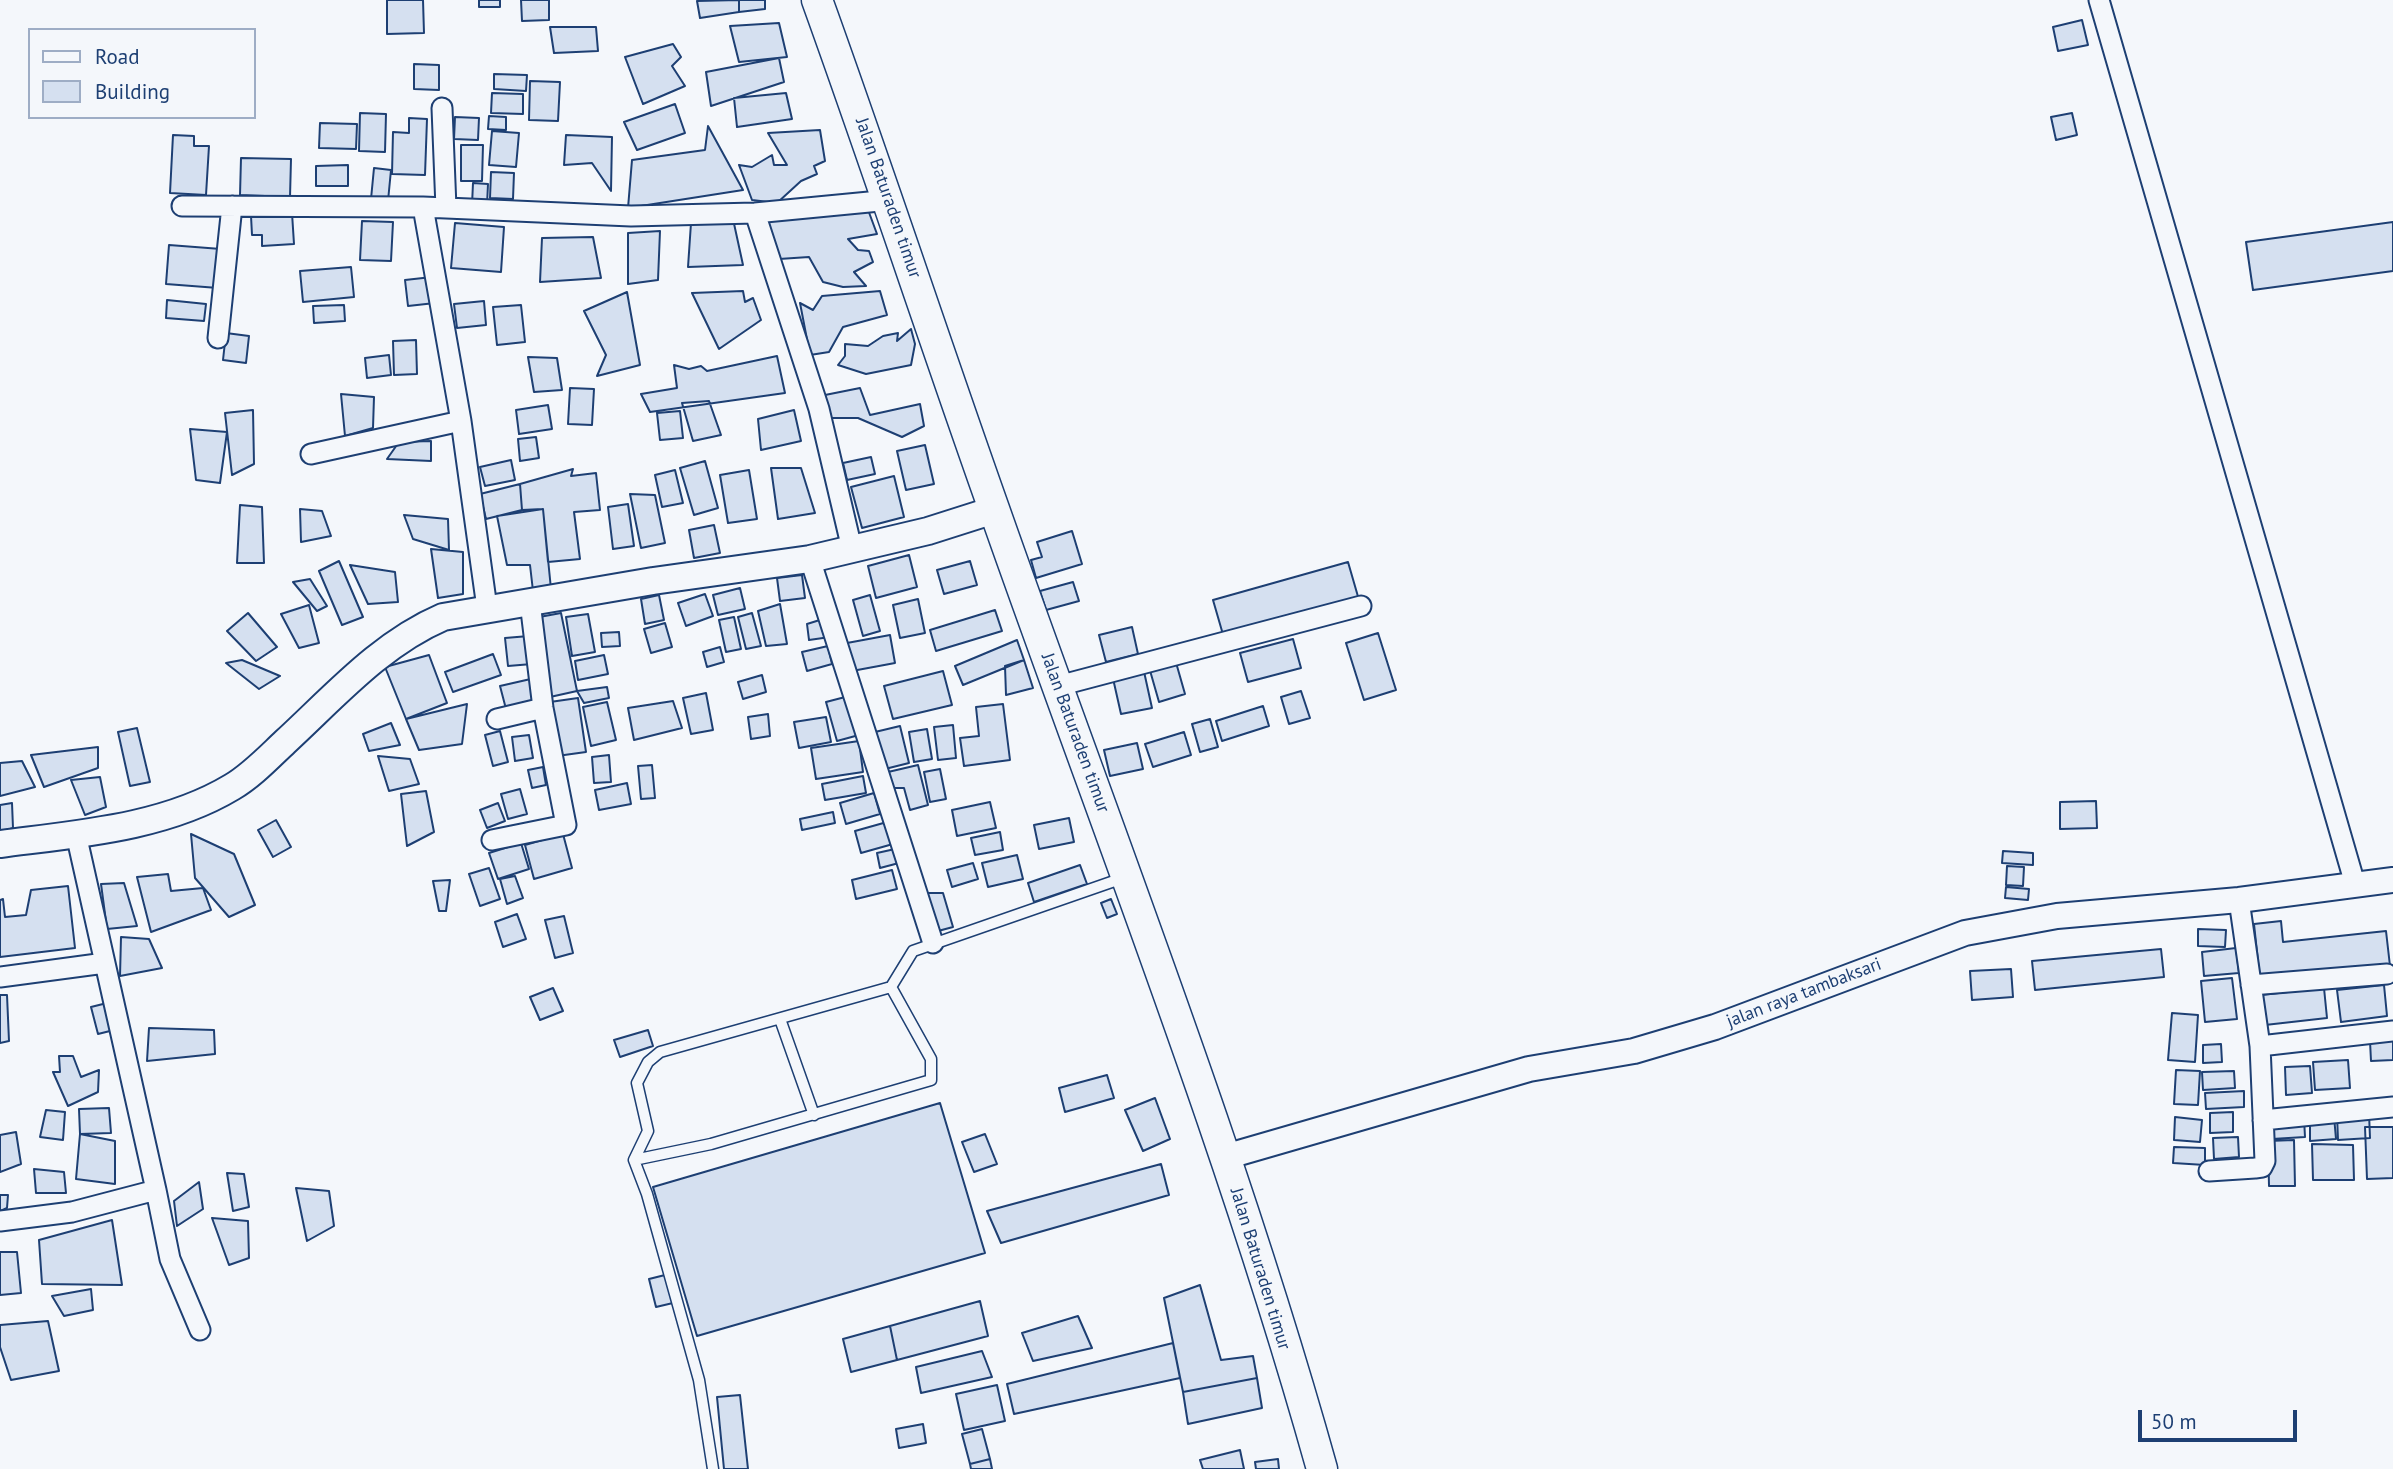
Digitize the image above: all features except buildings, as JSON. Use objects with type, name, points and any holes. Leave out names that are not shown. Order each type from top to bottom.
[{"type":"main road","name":"Jalan Baturaden timur","points":[[817,0],[890,200],[994,510],[1128,877],[1225,1157],[1322,1469]]},
{"type":"main road","points":[[0,845],[76,834],[192,807],[233,787],[383,651],[412,630],[443,617],[653,581],[810,559],[928,531],[994,510]]},
{"type":"street","points":[[2099,0],[2356,884]]},
{"type":"street","points":[[442,108],[446,208]]},
{"type":"street","points":[[182,206],[423,207],[631,216],[755,213],[890,200]]},
{"type":"street","points":[[218,338],[232,206]]},
{"type":"street","points":[[423,207],[461,421],[487,608]]},
{"type":"street","points":[[755,213],[819,409],[852,548]]},
{"type":"street","points":[[311,454],[461,421]]},
{"type":"street","points":[[810,559],[933,943]]},
{"type":"street","points":[[492,840],[566,825],[543,708],[530,602]]},
{"type":"street","points":[[1058,685],[1361,606]]},
{"type":"street","points":[[497,719],[543,708]]},
{"type":"street","points":[[76,834],[170,1259],[200,1330]]},
{"type":"street","name":"jalan raya tambaksari","points":[[1225,1157],[1528,1069],[1634,1052],[1715,1027],[1965,933],[2057,916],[2239,900],[2393,880]]},
{"type":"street","points":[[2209,1171],[2262,1167],[2265,1161],[2260,1046],[2239,900]]},
{"type":"street","points":[[0,977],[104,963]]},
{"type":"street","points":[[2251,985],[2387,974]]},
{"type":"street","points":[[2260,1046],[2393,1031]]},
{"type":"street","points":[[2263,1120],[2393,1107]]},
{"type":"street","points":[[0,1221],[72,1212],[156,1190]]},
{"type":"lane","points":[[713,1469],[699,1380],[647,1194],[634,1160],[648,1130],[637,1083],[648,1062],[660,1052],[891,987],[913,951],[1128,877]]},
{"type":"lane","points":[[634,1160],[711,1144],[931,1080],[931,1059],[891,987]]},
{"type":"lane","points":[[780,1019],[814,1115]]}]
